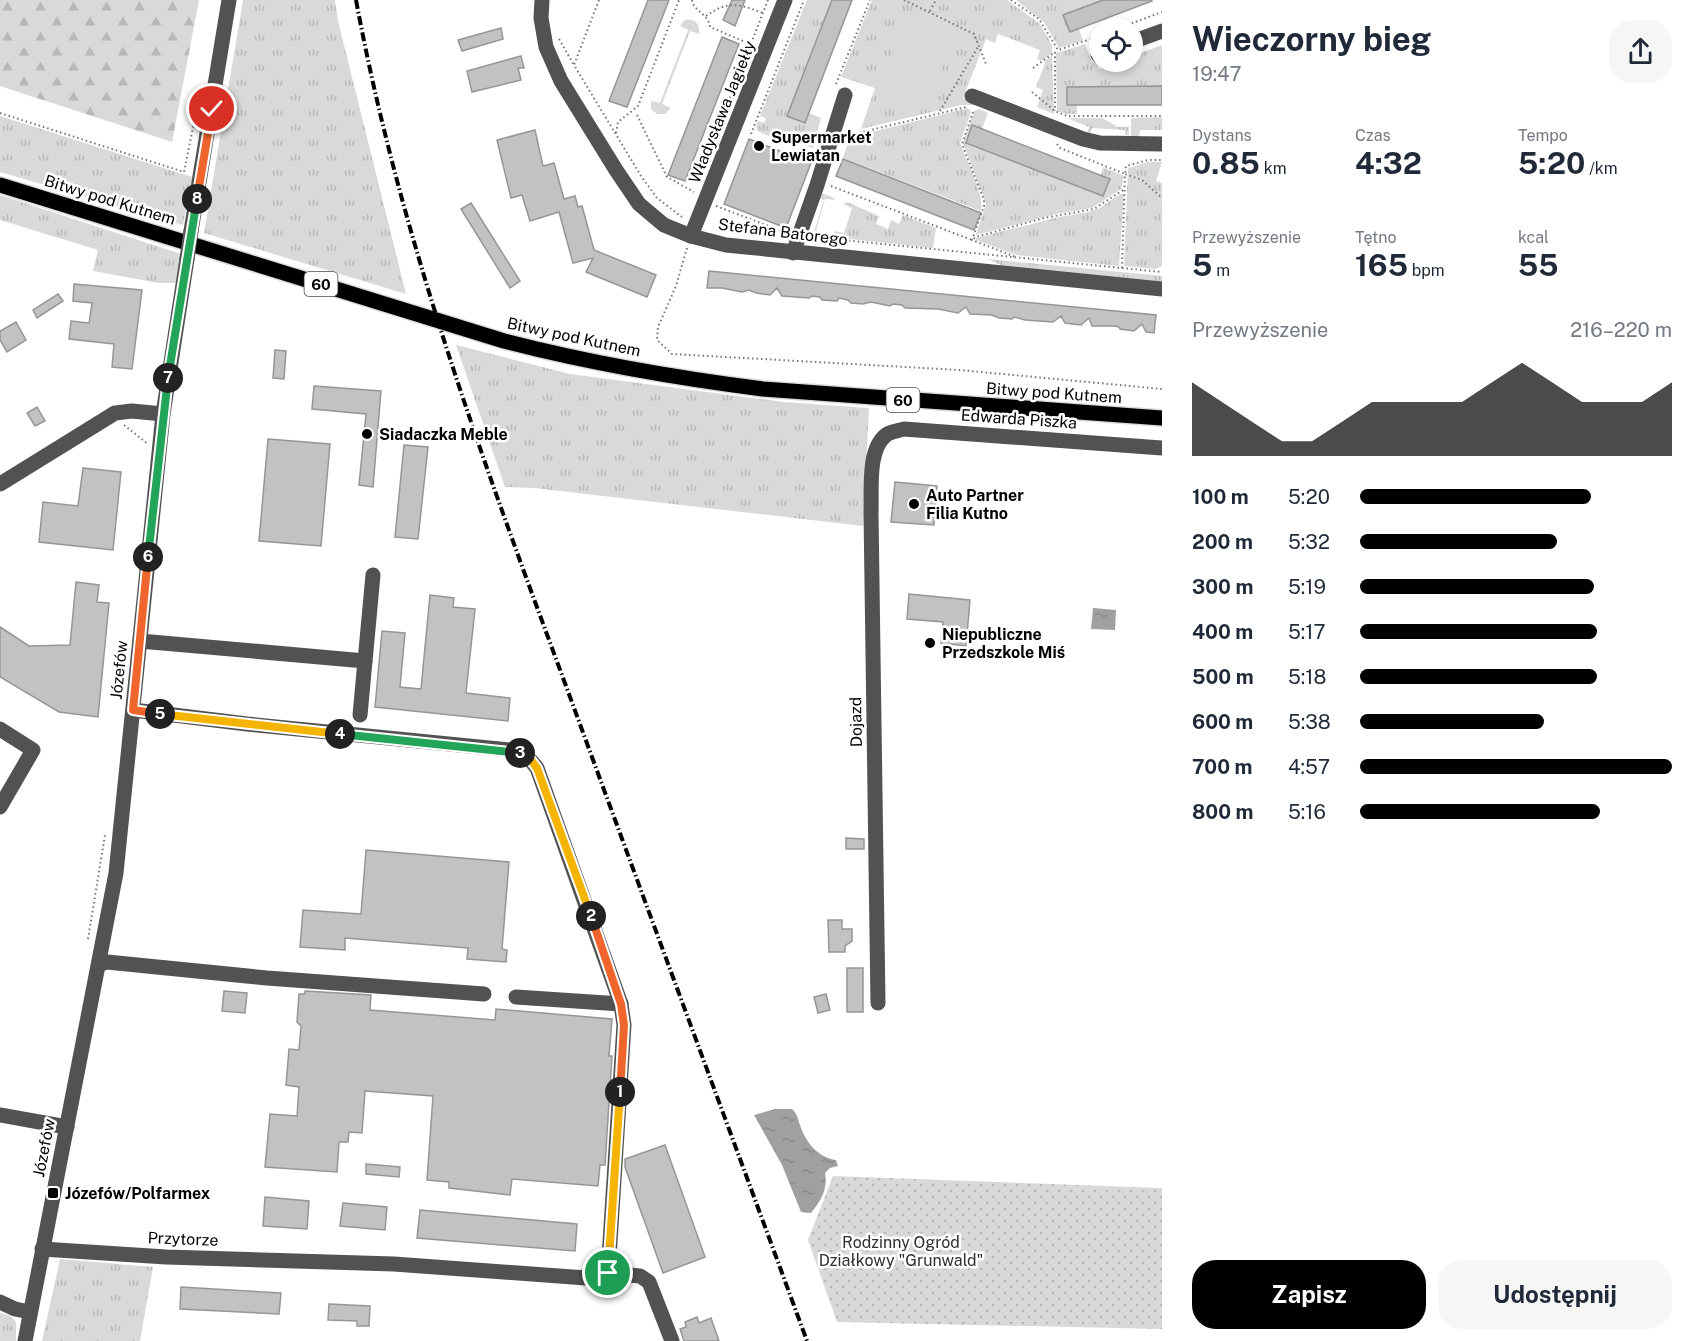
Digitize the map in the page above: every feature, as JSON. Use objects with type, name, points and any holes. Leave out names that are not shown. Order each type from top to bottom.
[{"type":"main road","name":"Bitwy pod Kutnem","points":[[0,185],[493,338],[566,357],[702,381],[763,389],[1162,418]]},
{"type":"street","name":"Józefów","points":[[24,1341],[100,964],[116,873],[163,414],[229,0]]},
{"type":"street","name":"Stefana Batorego","points":[[542,0],[541,18],[546,47],[561,81],[639,204],[664,225],[691,237],[726,245],[1162,289]]},
{"type":"street","name":"Władysława Jagiełły","points":[[691,237],[698,201],[785,0]]},
{"type":"street","points":[[1143,38],[1162,31]]},
{"type":"street","points":[[793,253],[832,139],[840,90]]},
{"type":"street","points":[[972,96],[1083,139],[1109,144],[1162,144]]},
{"type":"street","points":[[0,484],[116,413],[132,411],[163,414]]},
{"type":"street","name":"Edwarda Piszka","points":[[879,442],[888,433],[904,429],[1162,448]]},
{"type":"street","name":"Dojazd","points":[[878,1003],[871,513],[873,454],[879,442]]},
{"type":"street","points":[[360,715],[373,575]]},
{"type":"street","points":[[140,641],[365,661]]},
{"type":"street","points":[[133,710],[510,750],[520,752],[530,759],[537,768],[556,816],[621,1004],[624,1025],[608,1273]]},
{"type":"street","points":[[0,729],[33,750],[0,807]]},
{"type":"street","points":[[100,964],[107,962],[267,978],[484,994]]},
{"type":"street","points":[[516,997],[621,1004]]},
{"type":"street","points":[[0,1115],[67,1127]]},
{"type":"street","name":"Przytorze","points":[[42,1249],[166,1257],[394,1264],[586,1278],[608,1273],[640,1276],[649,1282],[672,1341]]},
{"type":"street","points":[[1,1303],[15,1310],[30,1312]]},
{"type":"path","points":[[599,0],[574,65],[640,176],[657,198],[684,218],[687,210]]},
{"type":"path","points":[[615,133],[618,122],[638,106],[679,0]]},
{"type":"path","points":[[692,0],[695,8],[706,16],[710,27],[750,44]]},
{"type":"path","points":[[718,129],[768,0]]},
{"type":"path","points":[[751,134],[804,0]]},
{"type":"path","points":[[840,90],[870,0]]},
{"type":"path","points":[[904,0],[974,34],[986,63]]},
{"type":"path","points":[[930,11],[936,0]]},
{"type":"path","points":[[1012,0],[1039,20],[1056,51],[1055,111]]},
{"type":"path","points":[[706,16],[713,10],[735,3],[763,13]]},
{"type":"path","points":[[1143,19],[1162,12]]},
{"type":"path","points":[[1033,68],[1056,51],[1089,40]]},
{"type":"path","points":[[939,113],[978,47]]},
{"type":"path","points":[[1032,92],[1055,111],[1067,116],[1162,116]]},
{"type":"path","points":[[832,139],[975,106],[962,141],[984,200],[972,240]]},
{"type":"path","points":[[0,113],[184,172],[196,108],[212,109]]},
{"type":"path","points":[[638,115],[663,171],[671,181],[694,192],[698,201],[788,234],[1155,272],[1162,270]]},
{"type":"path","points":[[1055,141],[1060,148],[1142,180],[1162,198]]},
{"type":"path","points":[[1122,268],[1126,166],[1148,160],[1162,160]]},
{"type":"path","points":[[827,183],[1020,258]]},
{"type":"path","points":[[972,240],[1044,218],[1094,209],[1125,189]]},
{"type":"path","points":[[691,237],[676,286],[657,327],[657,340],[672,354],[960,370],[1162,389]]},
{"type":"path","points":[[88,943],[106,830]]},
{"type":"green space","points":[[0,0],[199,0],[172,142],[0,86]]},
{"type":"green space","points":[[243,0],[335,0],[338,21],[406,294],[204,233]]},
{"type":"green space","points":[[807,0],[832,0],[787,116],[805,123],[809,113],[821,118],[813,148],[782,135],[779,140],[757,131],[756,126],[758,121],[764,123],[766,118],[760,116]]},
{"type":"green space","points":[[872,0],[1007,0],[1040,24],[1052,45],[1052,53],[1042,61],[1037,59],[1040,50],[998,34],[995,43],[986,39],[963,98],[980,105],[961,105],[861,129],[875,88],[841,77]]},
{"type":"green space","points":[[1016,0],[1103,0],[1063,15],[1070,32],[1079,29],[1083,41],[1059,48],[1044,22]]},
{"type":"green space","points":[[912,9],[962,33],[919,109],[876,90]]},
{"type":"green space","points":[[685,20],[692,20],[696,23],[699,27],[699,34],[690,31],[662,104],[671,108],[665,114],[657,114],[651,109],[651,101],[660,103],[688,30],[680,26]]},
{"type":"green space","points":[[1085,44],[1089,54],[1089,72],[1143,72],[1143,52],[1162,45],[1162,86],[1067,87],[1067,105],[1077,105],[1077,114],[1066,114],[1057,111],[1056,53]]},
{"type":"green space","points":[[1052,55],[1054,114],[1037,107],[1043,90],[1036,87],[1044,62]]},
{"type":"green space","points":[[968,108],[971,112],[960,143],[978,186],[981,211],[843,158],[849,139],[852,137]]},
{"type":"green space","points":[[979,109],[988,113],[982,129],[972,125],[966,144],[1103,196],[1110,179],[1101,175],[1103,167],[1124,176],[1121,189],[1092,208],[1056,214],[976,235],[986,204],[963,143],[974,111]]},
{"type":"green space","points":[[0,116],[192,177],[183,225],[0,172]]},
{"type":"green space","points":[[1162,117],[1162,130],[1140,130],[1139,139],[1131,140],[1131,118]]},
{"type":"green space","points":[[1067,118],[1102,118],[1118,127],[1129,127],[1129,135],[1125,135],[1125,130],[1092,128],[1089,137],[1086,136],[1089,127]]},
{"type":"green space","points":[[1148,162],[1162,162],[1156,181],[1162,183],[1162,266],[1156,269],[1124,266],[1128,168]]},
{"type":"green space","points":[[821,193],[835,200],[825,199],[816,230],[833,236],[835,231],[844,233],[852,208],[843,204],[847,202],[879,216],[876,224],[888,229],[891,220],[899,224],[903,215],[936,228],[933,248],[813,235],[824,200],[815,197]]},
{"type":"green space","points":[[1120,194],[1124,196],[1119,266],[1016,255],[976,240],[976,238],[1059,217],[1088,212],[1100,208]]},
{"type":"green space","points":[[0,195],[181,254],[177,283],[159,283],[93,271],[98,250],[0,220]]},
{"type":"green space","points":[[988,259],[1162,276],[1162,282],[1005,267]]},
{"type":"green space","points":[[456,345],[570,374],[784,402],[869,408],[863,526],[534,488],[505,487]]},
{"type":"green space","name":"Rodzinny Ogród Działkowy \"Grunwald\"","points":[[833,1176],[1162,1188],[1162,1329],[837,1322],[808,1240]]},
{"type":"green space","points":[[60,1259],[153,1267],[140,1341],[42,1341]]},
{"type":"green space","points":[[0,1313],[11,1316],[16,1322],[16,1341],[0,1341]]},
{"type":"water","points":[[1093,608],[1116,610],[1115,630],[1091,629]]},
{"type":"water","points":[[775,1109],[792,1109],[805,1137],[818,1153],[836,1160],[838,1166],[830,1168],[825,1173],[823,1194],[811,1213],[801,1212],[782,1165],[754,1115]]},
{"type":"building","points":[[648,0],[669,0],[627,107],[609,101]]},
{"type":"building","points":[[732,0],[745,0],[735,26],[723,20]]},
{"type":"building","points":[[832,0],[852,0],[805,123],[787,116]]},
{"type":"building","points":[[1103,0],[1152,1],[1107,18],[1089,18],[1089,25],[1070,32],[1063,15]]},
{"type":"building","points":[[501,28],[503,39],[462,51],[458,40]]},
{"type":"building","points":[[722,37],[739,44],[685,181],[668,175]]},
{"type":"building","points":[[521,56],[524,68],[518,68],[521,80],[472,92],[467,71]]},
{"type":"building","points":[[1162,86],[1162,105],[1067,105],[1067,87]]},
{"type":"building","points":[[972,125],[1110,179],[1103,196],[966,143]]},
{"type":"building","points":[[535,130],[543,166],[554,163],[564,199],[575,196],[578,207],[582,206],[594,250],[656,275],[647,297],[586,272],[593,258],[573,263],[559,212],[530,221],[522,195],[511,198],[497,140]]},
{"type":"building","points":[[749,139],[811,163],[786,228],[724,204]]},
{"type":"building","points":[[843,159],[981,213],[974,230],[836,176]]},
{"type":"building","points":[[471,203],[520,281],[510,288],[461,209]]},
{"type":"building","points":[[709,271],[1156,315],[1154,333],[1146,332],[1142,324],[1134,331],[1114,326],[1092,326],[1089,318],[1081,325],[1065,323],[1061,316],[1053,322],[1014,317],[1012,319],[999,318],[992,315],[970,314],[966,307],[958,313],[938,309],[905,308],[902,305],[893,304],[890,306],[871,302],[851,303],[839,298],[837,301],[822,300],[820,297],[812,296],[809,298],[782,296],[777,288],[770,295],[749,290],[742,292],[707,288]]},
{"type":"building","points":[[74,284],[142,290],[132,369],[112,367],[114,344],[69,339],[71,321],[89,323],[92,303],[73,301]]},
{"type":"building","points":[[58,294],[63,301],[37,318],[33,310]]},
{"type":"building","points":[[16,322],[26,340],[7,352],[0,340],[0,331]]},
{"type":"building","points":[[275,350],[286,351],[284,379],[273,378]]},
{"type":"building","points":[[314,386],[381,391],[373,487],[359,485],[366,414],[312,409]]},
{"type":"building","points":[[37,407],[45,421],[35,426],[27,413]]},
{"type":"building","points":[[268,439],[330,444],[321,546],[259,541]]},
{"type":"building","points":[[404,445],[428,447],[418,539],[395,537]]},
{"type":"building","points":[[83,468],[121,472],[113,550],[39,542],[43,502],[78,506]]},
{"type":"building","name":"Auto Partner Filia Kutno","points":[[895,482],[937,486],[934,525],[891,522]]},
{"type":"building","points":[[76,582],[99,585],[97,602],[109,603],[98,717],[59,712],[0,677],[0,627],[29,646],[70,645]]},
{"type":"building","name":"Niepubliczne Przedszkole Miś","points":[[909,594],[970,600],[966,646],[941,643],[943,622],[907,619]]},
{"type":"building","points":[[430,595],[454,598],[453,607],[475,609],[466,693],[510,698],[508,721],[375,707],[382,631],[405,633],[400,687],[421,689]]},
{"type":"building","points":[[846,838],[864,839],[864,849],[846,849]]},
{"type":"building","points":[[366,850],[509,862],[502,949],[507,950],[506,962],[467,959],[468,948],[345,938],[345,950],[300,947],[303,910],[361,914]]},
{"type":"building","points":[[828,920],[842,920],[842,929],[852,929],[852,941],[845,946],[845,952],[829,952]]},
{"type":"building","points":[[847,968],[863,968],[863,1012],[847,1012]]},
{"type":"building","points":[[224,991],[247,993],[245,1013],[222,1011]]},
{"type":"building","points":[[305,991],[371,995],[370,1010],[495,1020],[496,1009],[612,1019],[605,1165],[600,1165],[598,1186],[512,1179],[510,1195],[449,1188],[449,1182],[427,1180],[433,1096],[365,1091],[362,1133],[349,1132],[348,1142],[339,1142],[337,1172],[265,1167],[270,1114],[297,1116],[299,1087],[286,1085],[289,1049],[299,1050],[301,1026],[297,1022],[299,994],[305,994]]},
{"type":"building","points":[[826,994],[830,1010],[818,1013],[814,997]]},
{"type":"building","points":[[665,1145],[705,1257],[663,1273],[625,1167],[625,1159]]},
{"type":"building","points":[[366,1164],[400,1167],[399,1177],[366,1174]]},
{"type":"building","points":[[265,1197],[309,1201],[307,1229],[263,1226]]},
{"type":"building","points":[[343,1203],[387,1207],[385,1230],[340,1226]]},
{"type":"building","points":[[420,1210],[577,1224],[575,1251],[417,1238]]},
{"type":"building","points":[[181,1287],[281,1293],[279,1314],[180,1309]]},
{"type":"building","points":[[329,1304],[370,1306],[369,1326],[357,1326],[357,1321],[328,1320]]},
{"type":"building","points":[[697,1317],[699,1323],[711,1318],[719,1341],[684,1341],[680,1329],[686,1327],[685,1322]]},
{"type":"railway","points":[[356,0],[374,88],[396,176],[446,348],[504,517],[807,1341]]},
{"type":"place","name":"Supermarket Lewiatan","points":[[759,146]]},
{"type":"place","name":"Siadaczka Meble","points":[[367,434]]},
{"type":"place","name":"Auto Partner Filia Kutno","points":[[914,504]]},
{"type":"place","name":"Niepubliczne Przedszkole Miś","points":[[930,643]]},
{"type":"place","name":"Józefów/Polfarmex","points":[[53,1193]]},
{"type":"route","points":[[212,109],[163,414],[133,710],[510,750],[520,752],[530,759],[537,768],[556,816],[621,1004],[624,1025],[608,1273]]}]
